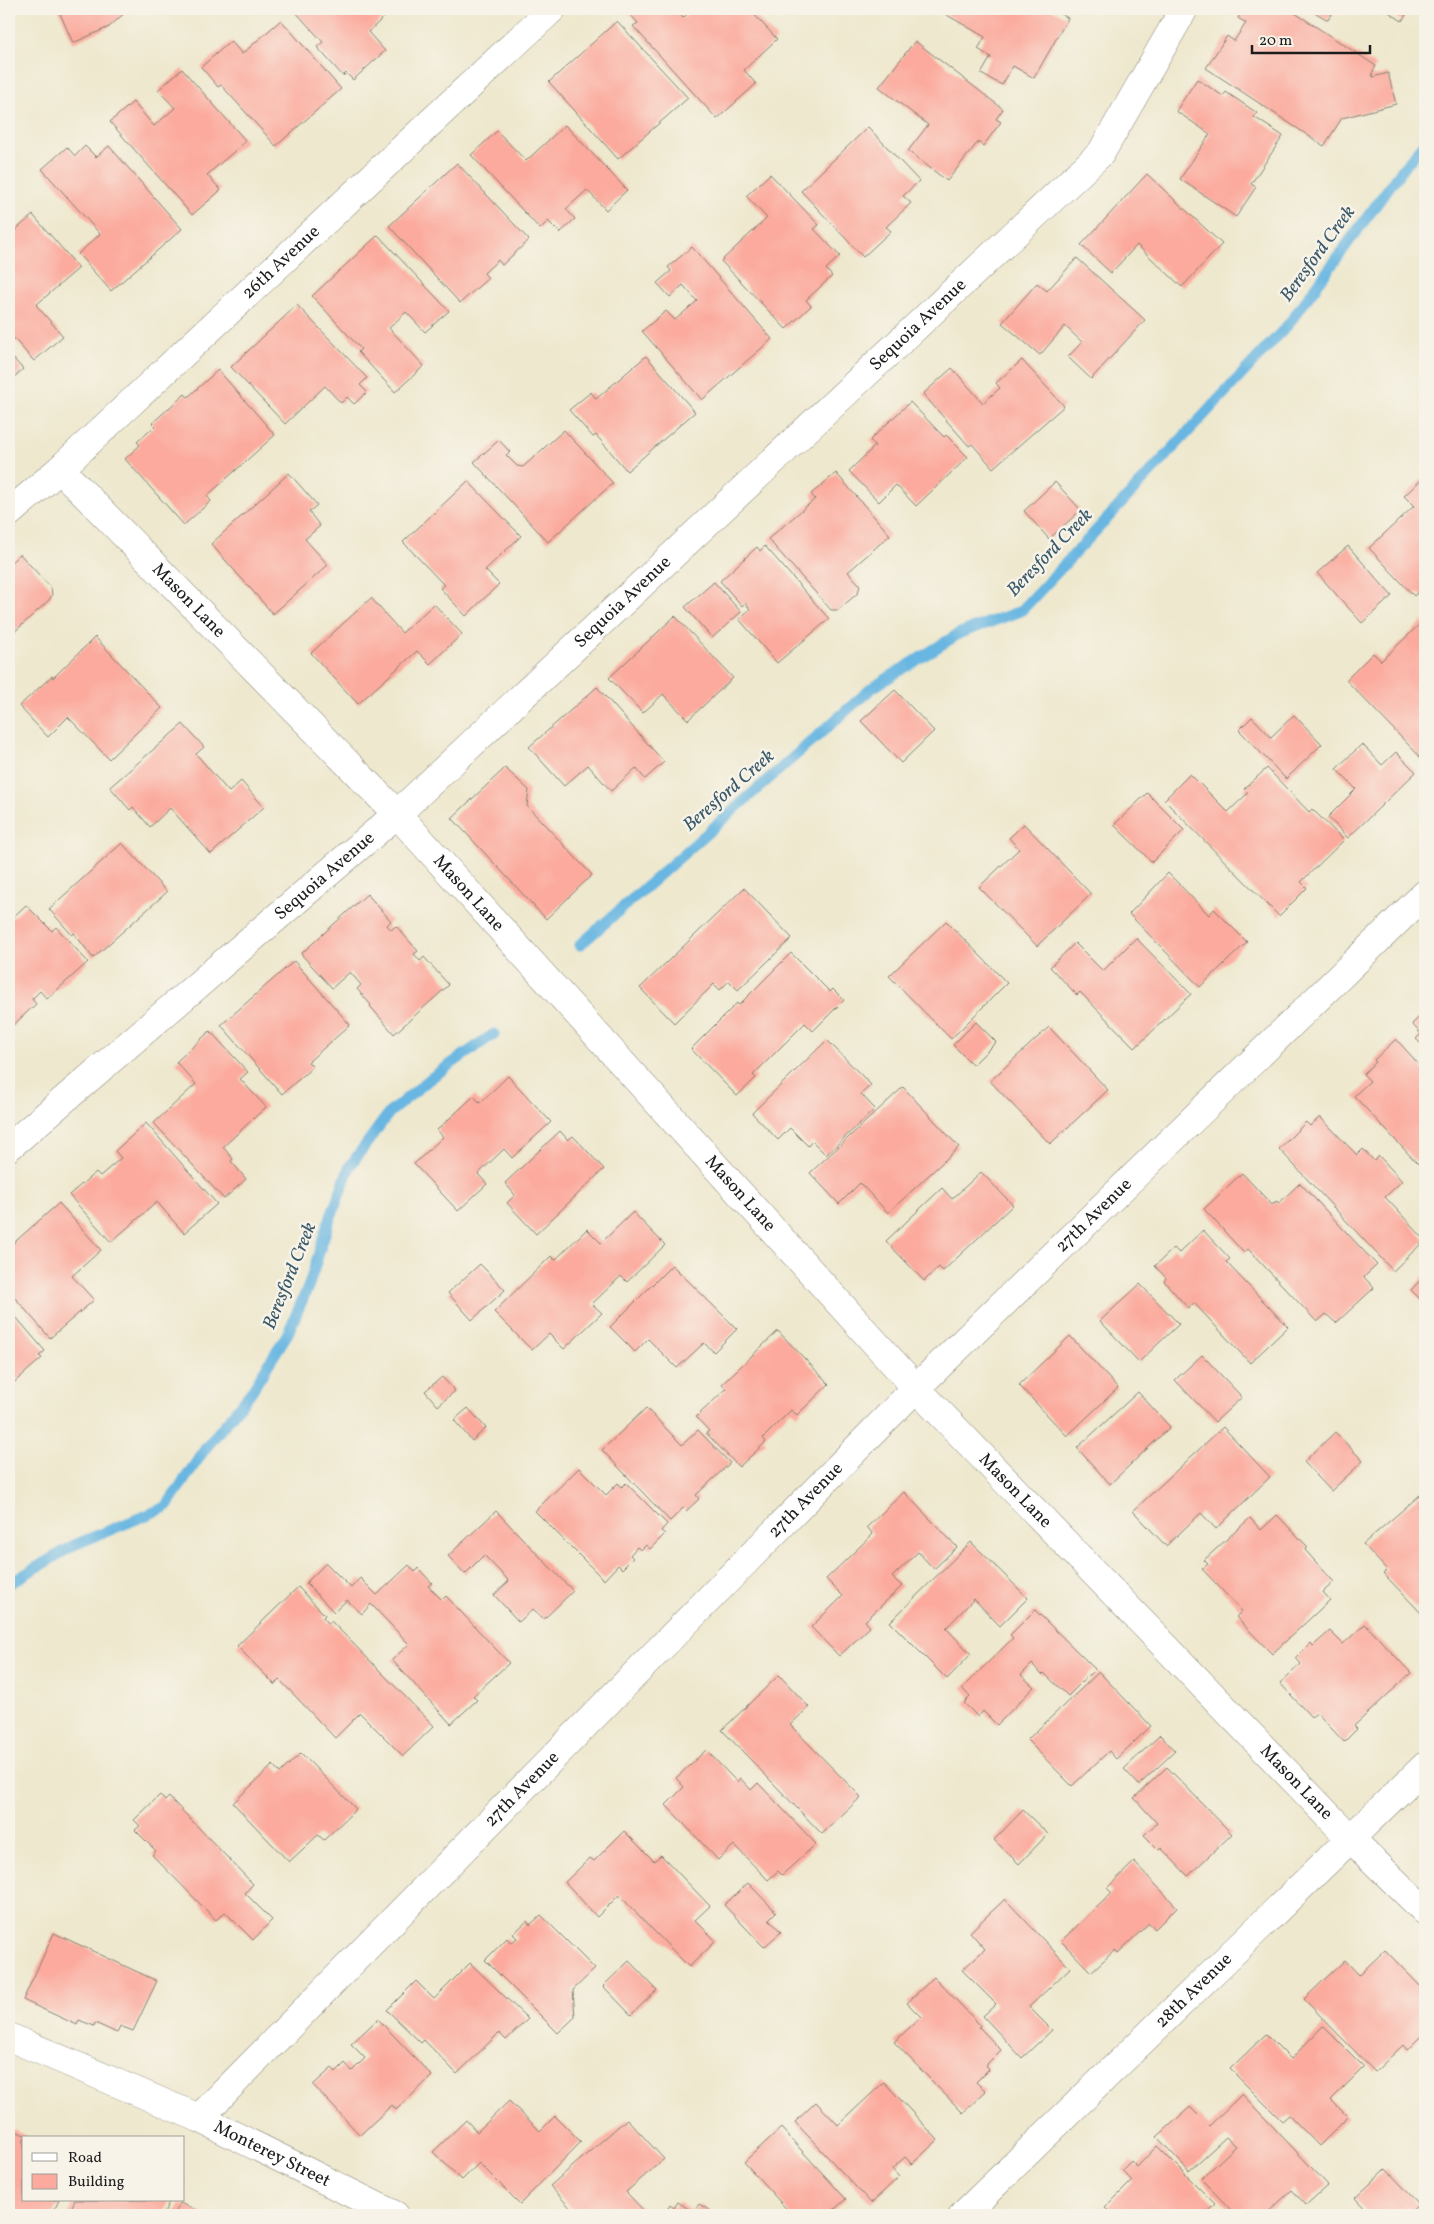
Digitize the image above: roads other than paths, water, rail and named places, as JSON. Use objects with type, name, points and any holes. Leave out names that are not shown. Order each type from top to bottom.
[{"type":"street","name":"26th Avenue","points":[[9,513],[60,469],[552,9]]},
{"type":"street","name":"Sequoia Avenue","points":[[9,1147],[397,814],[1101,153],[1184,9]]},
{"type":"street","name":"Mason Lane","points":[[60,469],[397,814],[916,1388],[1350,1838],[1425,1911]]},
{"type":"street","name":"27th Avenue","points":[[199,2118],[916,1388],[1425,894]]},
{"type":"street","name":"28th Avenue","points":[[963,2215],[1425,1766]]},
{"type":"street","name":"Monterey Street","points":[[9,2037],[199,2118],[395,2215]]},
{"type":"waterway","name":"Beresford Creek","points":[[580,945],[872,688],[960,633],[1021,611],[1287,326],[1404,167],[1425,143]]},
{"type":"waterway","name":"Beresford Creek","points":[[9,1584],[74,1545],[166,1507],[205,1449],[251,1392],[288,1333],[309,1285],[327,1227],[350,1166],[389,1113],[431,1078],[494,1034]]}]
